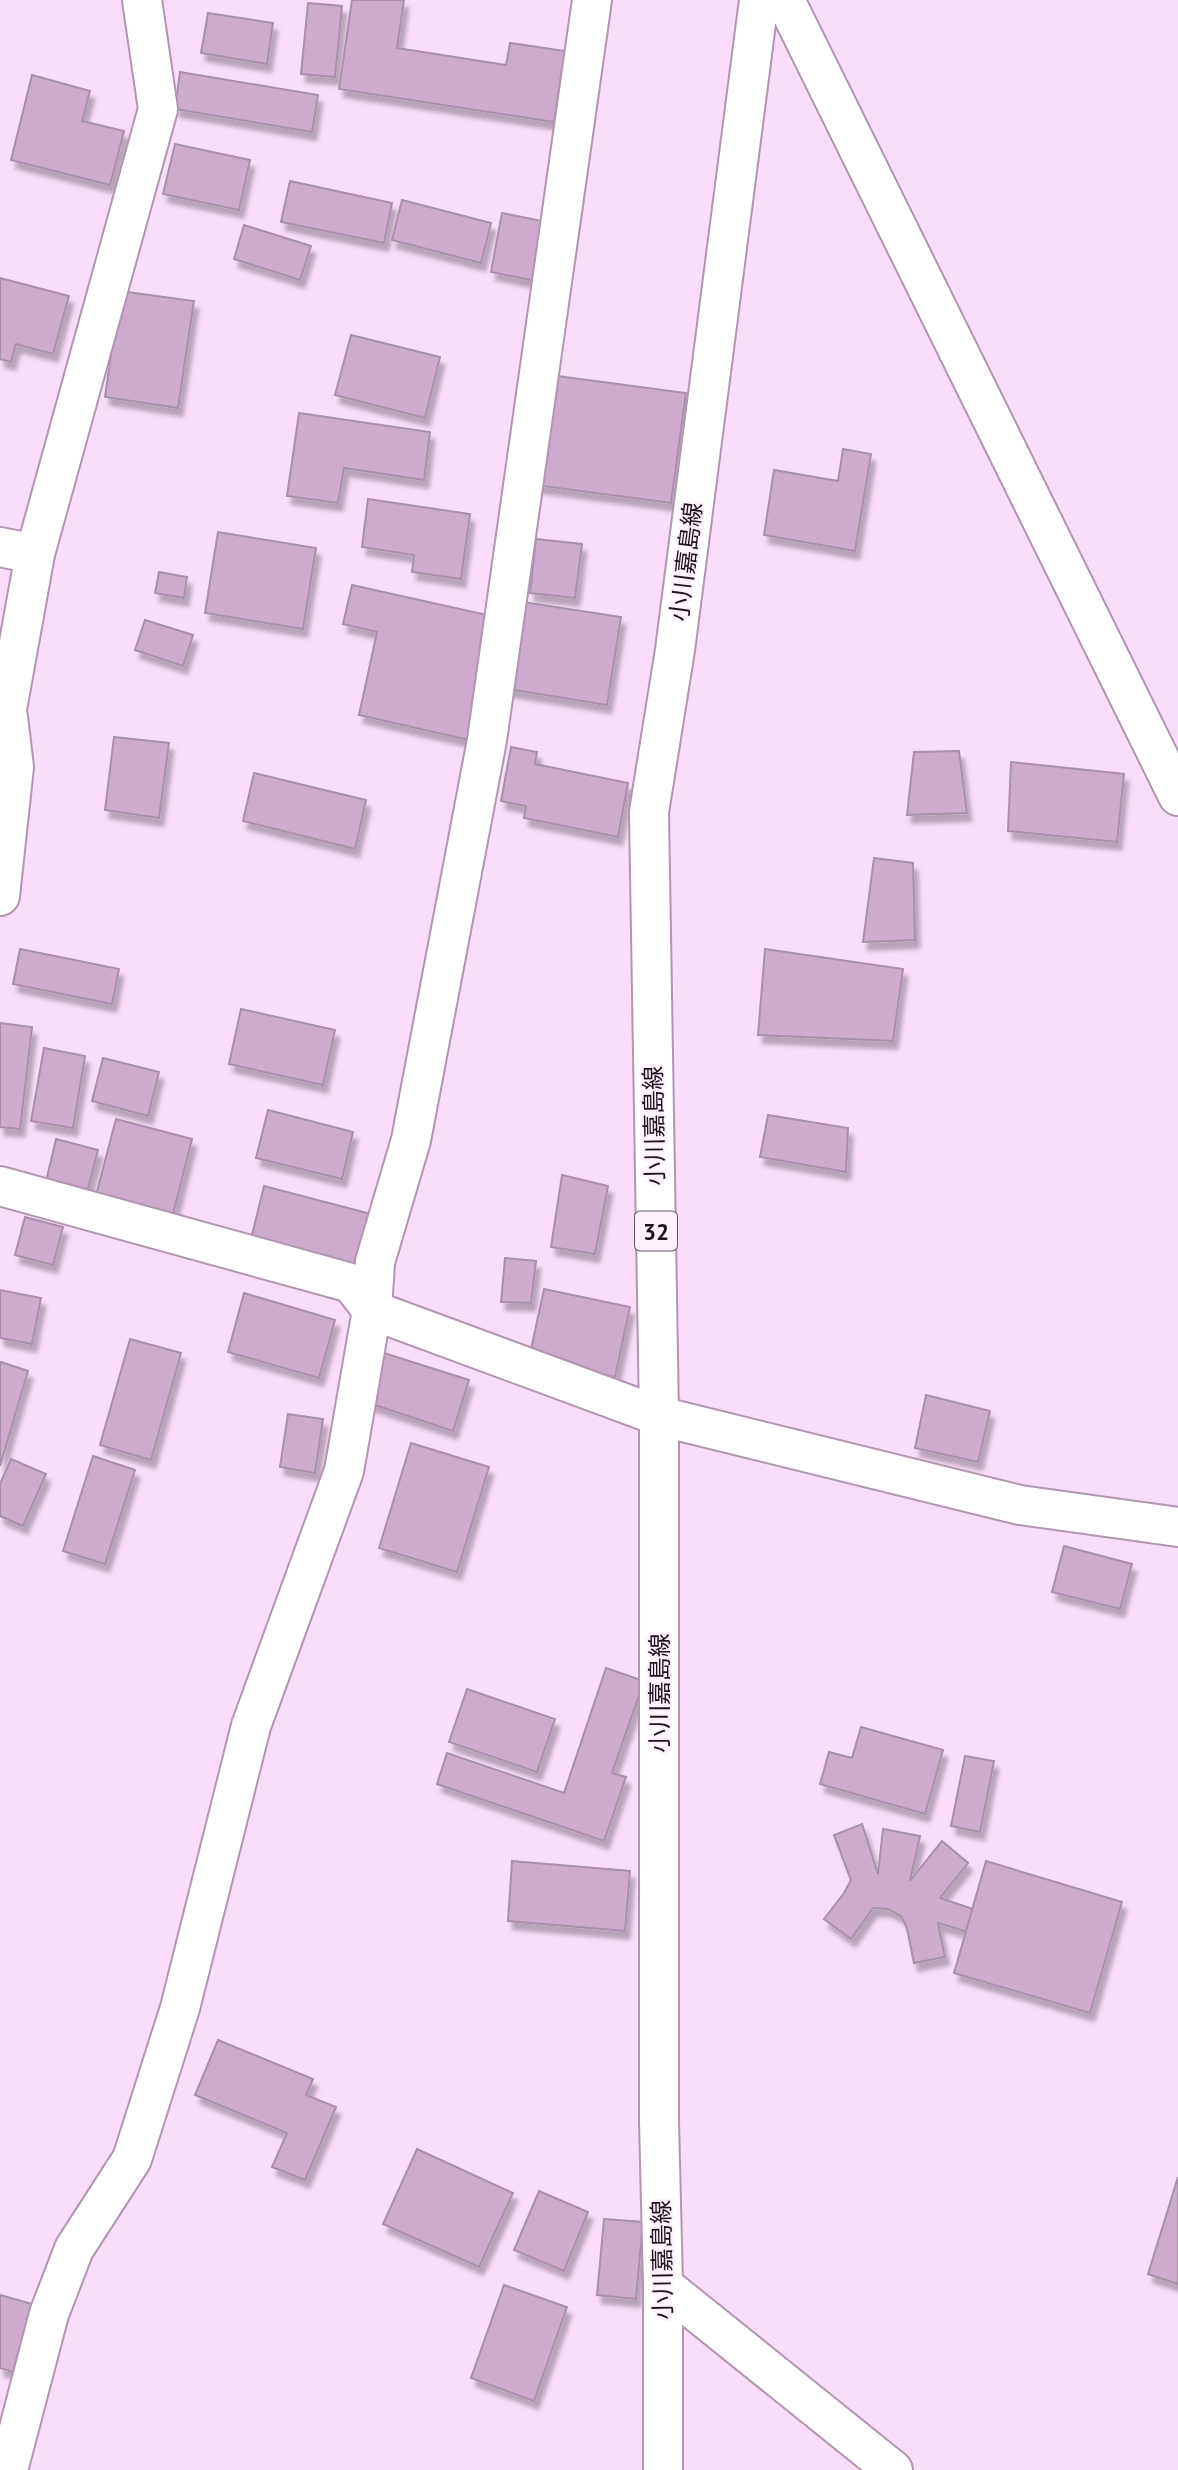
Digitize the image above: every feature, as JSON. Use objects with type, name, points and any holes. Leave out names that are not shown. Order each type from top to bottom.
[{"type":"street","points":[[0,896],[15,767],[7,709],[18,551],[158,109],[142,0]]},
{"type":"street","points":[[8,2470],[49,2314],[74,2249],[132,2159],[176,2021],[251,1726],[344,1471],[372,1310],[375,1262],[411,1140],[487,740],[592,0]]},
{"type":"street","name":"小川嘉島線","points":[[663,2470],[663,2285],[659,2122],[660,1416],[649,812],[675,650],[759,0]]},
{"type":"street","points":[[785,0],[1178,796]]},
{"type":"street","points":[[0,1186],[351,1283],[372,1310],[660,1416],[1020,1505],[1178,1527]]},
{"type":"street","points":[[663,2285],[893,2470]]},
{"type":"building","points":[[352,0],[404,0],[397,48],[506,65],[510,43],[565,51],[554,122],[339,89]]},
{"type":"building","points":[[308,3],[342,6],[335,77],[301,74]]},
{"type":"building","points":[[208,13],[273,23],[267,64],[201,53]]},
{"type":"building","points":[[180,72],[318,95],[312,132],[175,109]]},
{"type":"building","points":[[32,75],[90,91],[82,121],[124,131],[110,185],[11,160]]},
{"type":"building","points":[[175,144],[250,160],[239,210],[163,194]]},
{"type":"building","points":[[290,181],[392,203],[384,243],[281,222]]},
{"type":"building","points":[[402,200],[491,223],[481,263],[392,240]]},
{"type":"building","points":[[502,213],[547,222],[536,281],[491,272]]},
{"type":"building","points":[[244,225],[311,246],[300,280],[234,259]]},
{"type":"building","points":[[0,278],[69,296],[53,354],[16,344],[11,362],[0,359]]},
{"type":"building","points":[[120,291],[194,301],[178,408],[105,397]]},
{"type":"building","points":[[351,335],[440,357],[425,418],[335,395]]},
{"type":"building","points":[[550,375],[686,393],[671,503],[535,485]]},
{"type":"building","points":[[299,413],[430,432],[424,480],[344,468],[338,503],[287,496]]},
{"type":"building","points":[[843,449],[871,454],[855,551],[764,535],[774,470],[838,481]]},
{"type":"building","points":[[368,499],[470,514],[461,579],[412,572],[414,555],[362,547]]},
{"type":"building","points":[[218,532],[316,548],[303,629],[205,613]]},
{"type":"building","points":[[536,539],[582,544],[575,598],[530,593]]},
{"type":"building","points":[[159,572],[187,577],[184,598],[155,593]]},
{"type":"building","points":[[352,585],[496,617],[469,740],[359,715],[377,632],[343,624]]},
{"type":"building","points":[[523,602],[621,617],[607,705],[508,689]]},
{"type":"building","points":[[145,620],[193,635],[183,666],[135,650]]},
{"type":"building","points":[[114,737],[169,743],[159,818],[105,810]]},
{"type":"building","points":[[511,747],[537,752],[535,764],[628,783],[618,837],[524,818],[526,806],[501,801]]},
{"type":"building","points":[[959,751],[967,813],[907,815],[914,752]]},
{"type":"building","points":[[1011,762],[1124,774],[1117,842],[1008,831]]},
{"type":"building","points":[[254,773],[366,800],[355,849],[243,821]]},
{"type":"building","points":[[874,858],[913,863],[915,940],[863,942]]},
{"type":"building","points":[[20,949],[119,969],[112,1004],[13,984]]},
{"type":"building","points":[[765,949],[903,969],[893,1041],[758,1035]]},
{"type":"building","points":[[241,1009],[335,1030],[323,1085],[229,1064]]},
{"type":"building","points":[[0,1023],[32,1027],[20,1129],[0,1127]]},
{"type":"building","points":[[44,1048],[85,1056],[73,1128],[31,1121]]},
{"type":"building","points":[[103,1058],[159,1072],[148,1116],[92,1101]]},
{"type":"building","points":[[268,1110],[353,1132],[342,1179],[256,1158]]},
{"type":"building","points":[[768,1115],[848,1128],[846,1172],[760,1157]]},
{"type":"building","points":[[116,1119],[192,1139],[171,1222],[94,1203]]},
{"type":"building","points":[[56,1139],[98,1150],[86,1196],[45,1186]]},
{"type":"building","points":[[562,1175],[608,1186],[595,1254],[551,1247]]},
{"type":"building","points":[[264,1186],[371,1214],[358,1266],[251,1239]]},
{"type":"building","points":[[25,1217],[63,1227],[53,1265],[15,1255]]},
{"type":"building","points":[[505,1258],[536,1261],[531,1303],[501,1302]]},
{"type":"building","points":[[544,1289],[630,1307],[615,1377],[529,1359]]},
{"type":"building","points":[[0,1290],[41,1298],[32,1344],[0,1338]]},
{"type":"building","points":[[244,1293],[335,1320],[319,1378],[228,1352]]},
{"type":"building","points":[[130,1339],[181,1353],[151,1460],[100,1445]]},
{"type":"building","points":[[384,1353],[469,1380],[453,1431],[369,1403]]},
{"type":"building","points":[[1,1362],[28,1371],[0,1466],[0,1366]]},
{"type":"building","points":[[926,1395],[990,1411],[978,1462],[915,1448]]},
{"type":"building","points":[[288,1414],[323,1419],[315,1473],[280,1467]]},
{"type":"building","points":[[411,1443],[489,1467],[457,1572],[379,1548]]},
{"type":"building","points":[[93,1456],[135,1470],[105,1564],[63,1551]]},
{"type":"building","points":[[11,1459],[46,1474],[23,1526],[0,1516],[0,1484]]},
{"type":"building","points":[[1064,1546],[1132,1564],[1120,1609],[1052,1592]]},
{"type":"building","points":[[606,1668],[644,1681],[612,1773],[626,1777],[604,1841],[437,1784],[447,1753],[564,1793]]},
{"type":"building","points":[[467,1689],[555,1719],[537,1772],[449,1742]]},
{"type":"building","points":[[861,1727],[943,1750],[925,1814],[820,1784],[829,1752],[852,1758]]},
{"type":"building","points":[[965,1756],[994,1761],[980,1832],[951,1826]]},
{"type":"building","points":[[862,1824],[878,1874],[883,1829],[920,1836],[910,1881],[942,1841],[968,1863],[940,1898],[988,1914],[981,1936],[938,1923],[945,1957],[914,1963],[907,1928],[901,1916],[888,1909],[873,1908],[851,1939],[824,1919],[851,1880],[834,1835]]},
{"type":"building","points":[[512,1861],[630,1871],[625,1931],[508,1921]]},
{"type":"building","points":[[986,1861],[1122,1902],[1090,2013],[954,1973]]},
{"type":"building","points":[[218,2040],[313,2079],[306,2095],[336,2107],[305,2180],[272,2167],[287,2133],[195,2095]]},
{"type":"building","points":[[417,2149],[513,2193],[479,2267],[383,2224]]},
{"type":"building","points":[[1178,2177],[1178,2284],[1148,2274]]},
{"type":"building","points":[[539,2191],[588,2212],[564,2271],[514,2250]]},
{"type":"building","points":[[604,2219],[643,2222],[636,2299],[597,2295]]},
{"type":"building","points":[[504,2285],[567,2307],[534,2401],[471,2378]]},
{"type":"building","points":[[0,2295],[32,2304],[13,2372],[0,2368]]}]
